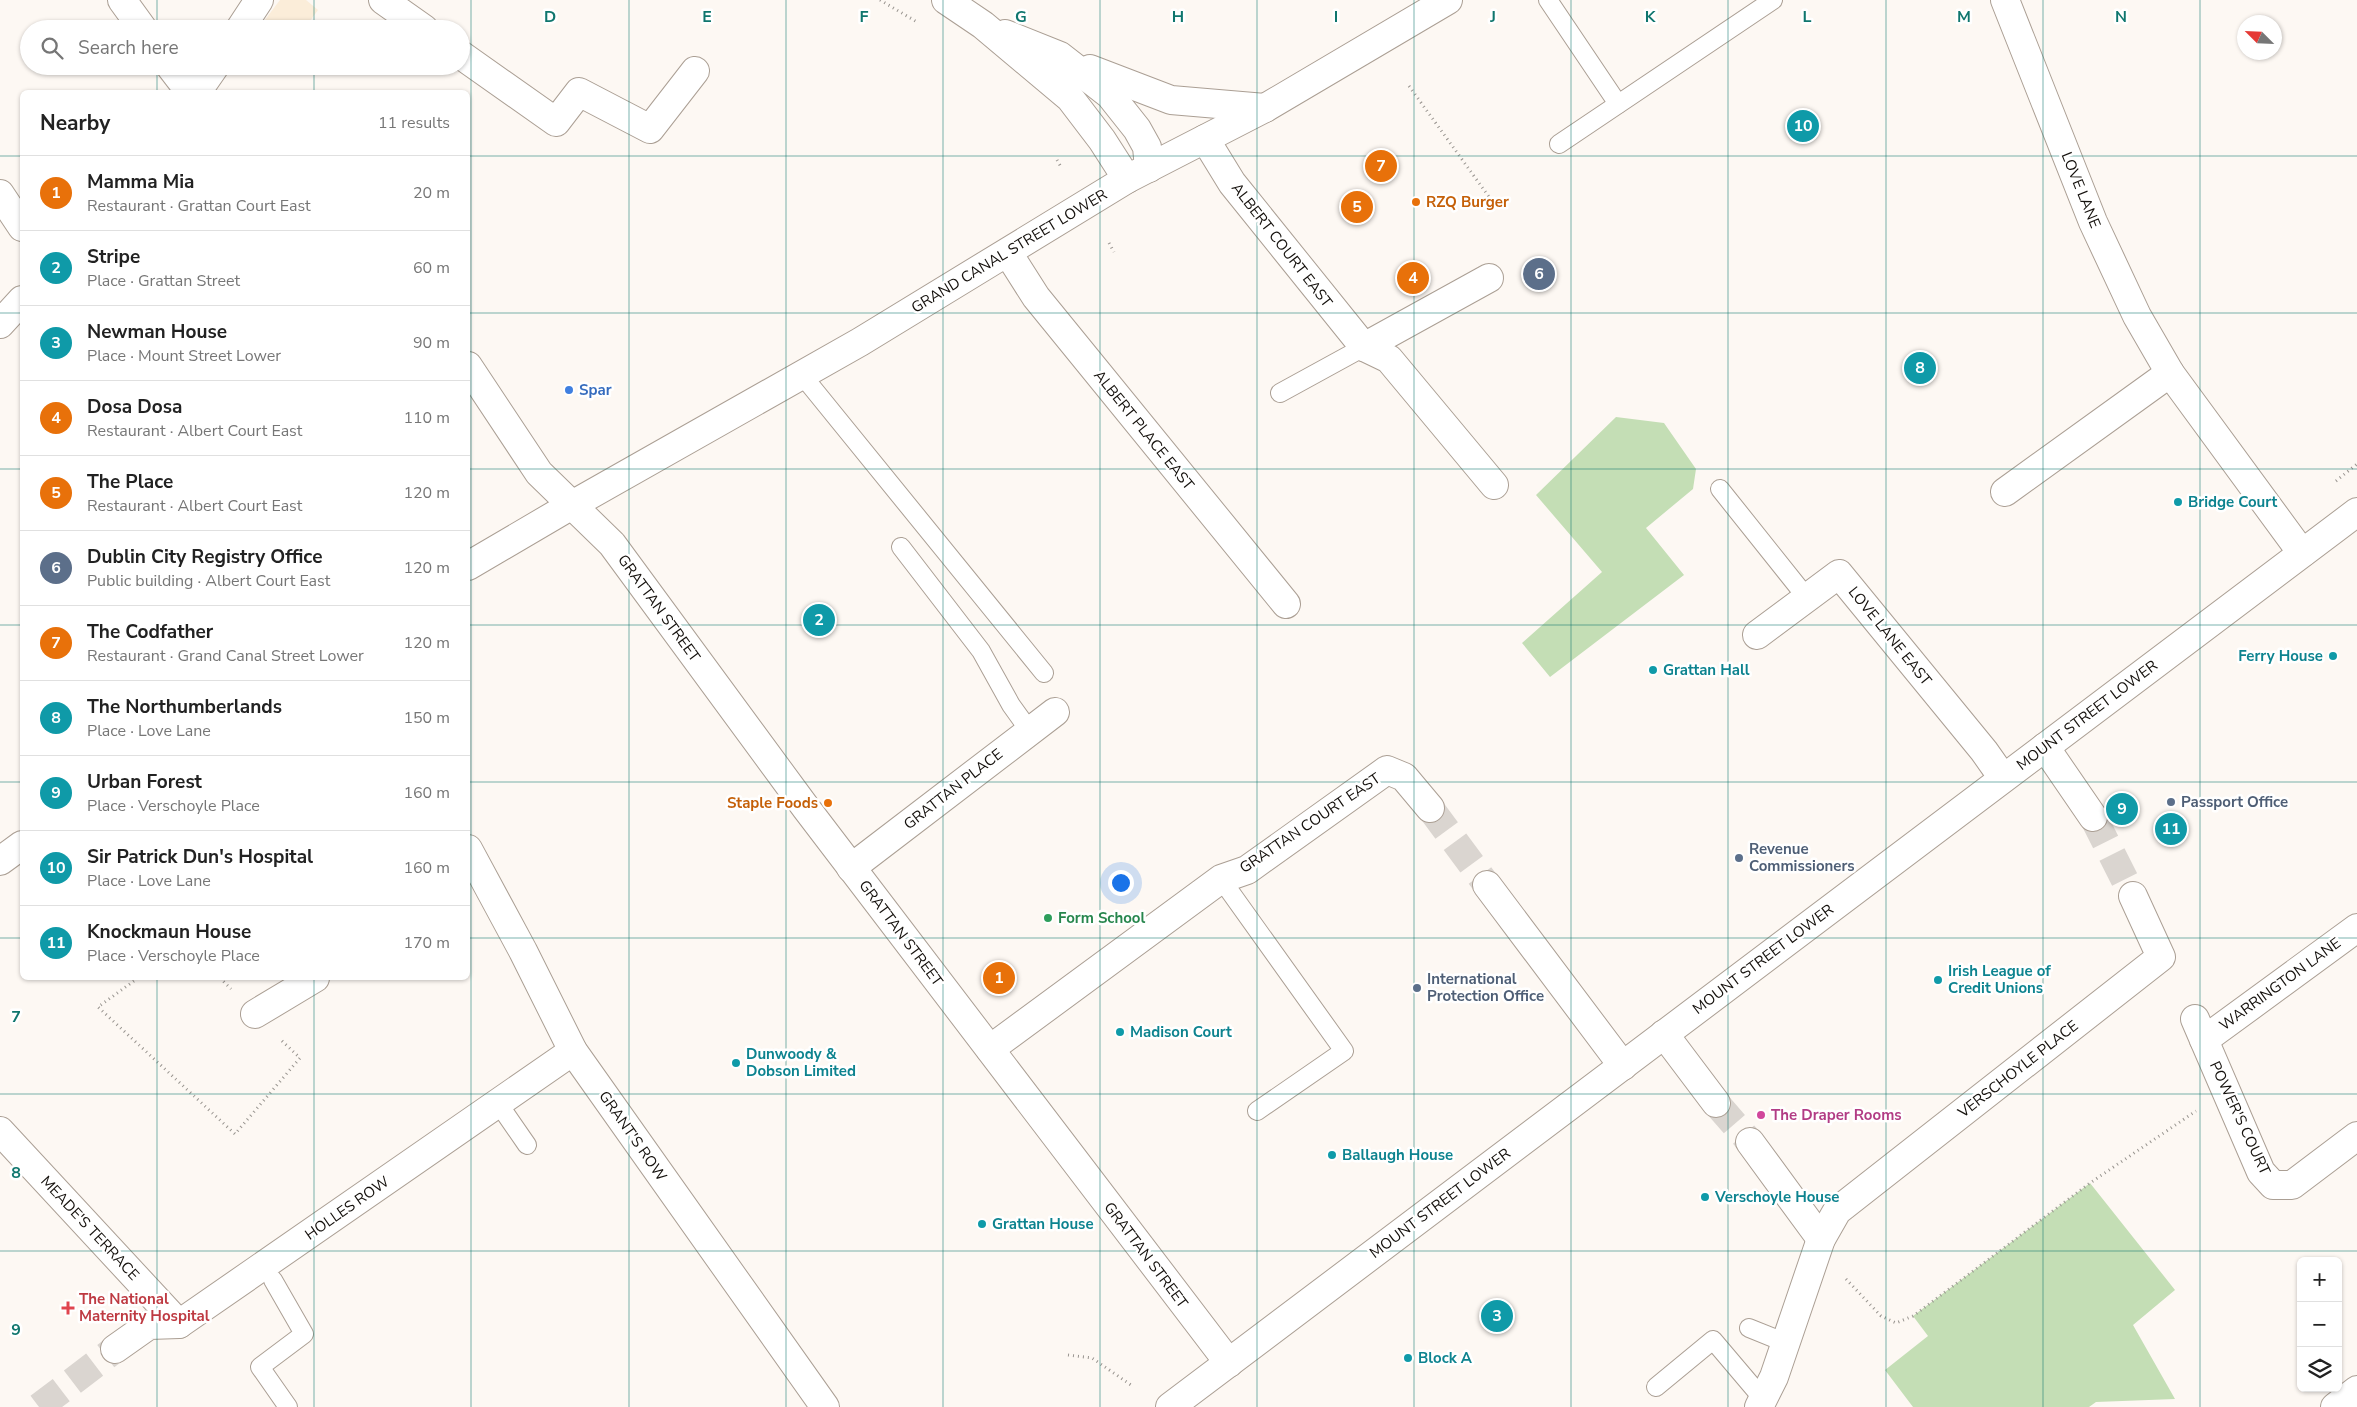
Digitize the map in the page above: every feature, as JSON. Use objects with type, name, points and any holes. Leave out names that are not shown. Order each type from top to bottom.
[{"type":"street","points":[[122,0],[136,20]]},
{"type":"street","points":[[246,20],[259,0]]},
{"type":"street","points":[[383,0],[411,20]]},
{"type":"street","points":[[946,0],[983,25],[1070,98],[1102,140],[1138,174],[1147,147],[1133,123],[1110,95],[1060,56]]},
{"type":"street","name":"GRAND CANAL STREET LOWER","points":[[470,565],[802,375],[1138,174],[1265,108],[1448,0]]},
{"type":"street","name":"LOVE LANE","points":[[2005,0],[2093,222],[2137,316],[2170,373],[2302,553]]},
{"type":"street","points":[[983,25],[1171,100],[1265,108]]},
{"type":"street","points":[[470,61],[556,122],[579,92],[650,129],[695,71]]},
{"type":"street","points":[[177,75],[188,90]]},
{"type":"street","points":[[198,90],[209,75]]},
{"type":"street","name":"ALBERT COURT EAST","points":[[1205,139],[1232,183],[1364,347],[1389,359],[1494,485]]},
{"type":"street","points":[[0,194],[20,223]]},
{"type":"street","name":"ALBERT PLACE EAST","points":[[1008,252],[1036,297],[1286,604]]},
{"type":"street","points":[[1364,347],[1489,278]]},
{"type":"street","points":[[0,324],[20,302]]},
{"type":"street","name":"GRATTAN STREET","points":[[470,369],[539,472],[612,544],[852,868],[1228,1363]]},
{"type":"street","points":[[2005,492],[2170,373]]},
{"type":"street","name":"MOUNT STREET LOWER","points":[[1170,1407],[2357,512]]},
{"type":"street","name":"LOVE LANE EAST","points":[[1757,635],[1840,574],[1984,751],[2003,778]]},
{"type":"street","name":"GRATTAN PLACE","points":[[852,868],[1029,730],[1055,712]]},
{"type":"street","points":[[2045,747],[2093,817]]},
{"type":"street","name":"GRATTAN COURT EAST","points":[[990,1049],[1221,878],[1247,870],[1387,770],[1404,776],[1430,808]]},
{"type":"street","name":"GRANT'S ROW","points":[[474,869],[574,1051],[825,1407]]},
{"type":"street","points":[[1487,885],[1623,1066]]},
{"type":"street","name":"VERSCHOYLE PLACE","points":[[1822,1238],[1837,1211],[2161,957],[2133,896]]},
{"type":"street","name":"WARRINGTON LANE","points":[[2199,1030],[2357,928]]},
{"type":"street","points":[[255,1014],[312,980]]},
{"type":"street","name":"POWER'S COURT","points":[[2199,1030],[2261,1172],[2273,1185],[2292,1185],[2357,1136]]},
{"type":"street","points":[[1664,1034],[1716,1103]]},
{"type":"street","name":"HOLLES ROW","points":[[179,1324],[574,1051]]},
{"type":"street","name":"MEADE'S TERRACE","points":[[0,1131],[179,1324]]},
{"type":"street","points":[[1750,1142],[1822,1238],[1774,1377],[1761,1403]]},
{"type":"street","points":[[115,1349],[149,1325],[179,1324]]},
{"type":"street","points":[[2335,1407],[2357,1390]]},
{"type":"lane","points":[[1548,0],[1618,104]]},
{"type":"lane","points":[[1559,144],[1773,0]]},
{"type":"lane","points":[[1280,393],[1364,347]]},
{"type":"lane","points":[[802,375],[1044,673]]},
{"type":"lane","points":[[1720,489],[1807,598]]},
{"type":"lane","points":[[901,547],[980,650],[1011,705],[1029,730]]},
{"type":"lane","points":[[1221,878],[1344,1051],[1257,1111]]},
{"type":"lane","points":[[498,1103],[527,1145]]},
{"type":"lane","points":[[273,1280],[304,1334],[260,1367],[288,1407]]},
{"type":"lane","points":[[1749,1328],[1786,1344]]},
{"type":"lane","points":[[1656,1388],[1713,1340],[1761,1403]]},
{"type":"path","points":[[1409,86],[1492,201]]},
{"type":"path","points":[[1057,160],[1061,166]]},
{"type":"path","points":[[1108,243],[1114,252]]},
{"type":"path","points":[[135,980],[98,1007],[235,1134],[300,1058],[255,1014]]},
{"type":"path","points":[[1822,1238],[1881,1316],[1896,1323],[1913,1316],[2090,1183],[2227,1091]]},
{"type":"path","points":[[1068,1354],[1092,1358],[1131,1385]]},
{"type":"shaded area","points":[[280,0],[306,0],[318,10],[311,20],[265,20]]},
{"type":"green space","points":[[1616,417],[1664,423],[1696,469],[1693,489],[1646,528],[1684,575],[1550,677],[1522,643],[1602,572],[1536,495]]},
{"type":"green space","points":[[2090,1183],[2175,1290],[2133,1325],[2175,1399],[2096,1402],[2089,1407],[1913,1407],[1885,1370],[1928,1336],[1913,1316]]},
{"type":"tunnel","points":[[1430,808],[1487,885]]},
{"type":"tunnel","points":[[2093,817],[2133,896]]},
{"type":"tunnel","points":[[1716,1103],[1750,1142]]},
{"type":"tunnel","points":[[39,1407],[115,1349]]},
{"type":"place","name":"Sir Patrick Dun's Hospital","points":[[1803,126]]},
{"type":"place","name":"The Codfather","points":[[1381,166]]},
{"type":"place","name":"RZQ Burger","points":[[1416,202]]},
{"type":"place","name":"The Place","points":[[1357,207]]},
{"type":"place","name":"Dublin City Registry Office","points":[[1539,274]]},
{"type":"place","name":"Dosa Dosa","points":[[1413,278]]},
{"type":"place","name":"The Northumberlands","points":[[1920,368]]},
{"type":"place","name":"Spar","points":[[569,390]]},
{"type":"place","name":"Bridge Court","points":[[2178,502]]},
{"type":"place","name":"Stripe","points":[[819,620]]},
{"type":"place","name":"Ferry House","points":[[2333,656]]},
{"type":"place","name":"Grattan Hall","points":[[1653,670]]},
{"type":"place","name":"Passport Office","points":[[2171,802]]},
{"type":"place","name":"Staple Foods","points":[[828,803]]},
{"type":"place","name":"Urban Forest","points":[[2122,809]]},
{"type":"place","name":"Knockmaun House","points":[[2171,829]]},
{"type":"place","name":"Revenue Commissioners","points":[[1739,858]]},
{"type":"place","name":"Form School","points":[[1048,918]]},
{"type":"place","name":"Mamma Mia","points":[[999,978]]},
{"type":"place","name":"Irish League of Credit Unions","points":[[1938,980]]},
{"type":"place","name":"International Protection Office","points":[[1417,988]]},
{"type":"place","name":"Madison Court","points":[[1120,1032]]},
{"type":"place","name":"Dunwoody & Dobson Limited","points":[[736,1063]]},
{"type":"place","name":"The Draper Rooms","points":[[1761,1115]]},
{"type":"place","name":"Ballaugh House","points":[[1332,1155]]},
{"type":"place","name":"Verschoyle House","points":[[1705,1197]]},
{"type":"place","name":"Grattan House","points":[[982,1224]]},
{"type":"place","name":"The National Maternity Hospital","points":[[68,1308]]},
{"type":"place","name":"Newman House","points":[[1497,1316]]},
{"type":"place","name":"Block A","points":[[1408,1358]]}]
